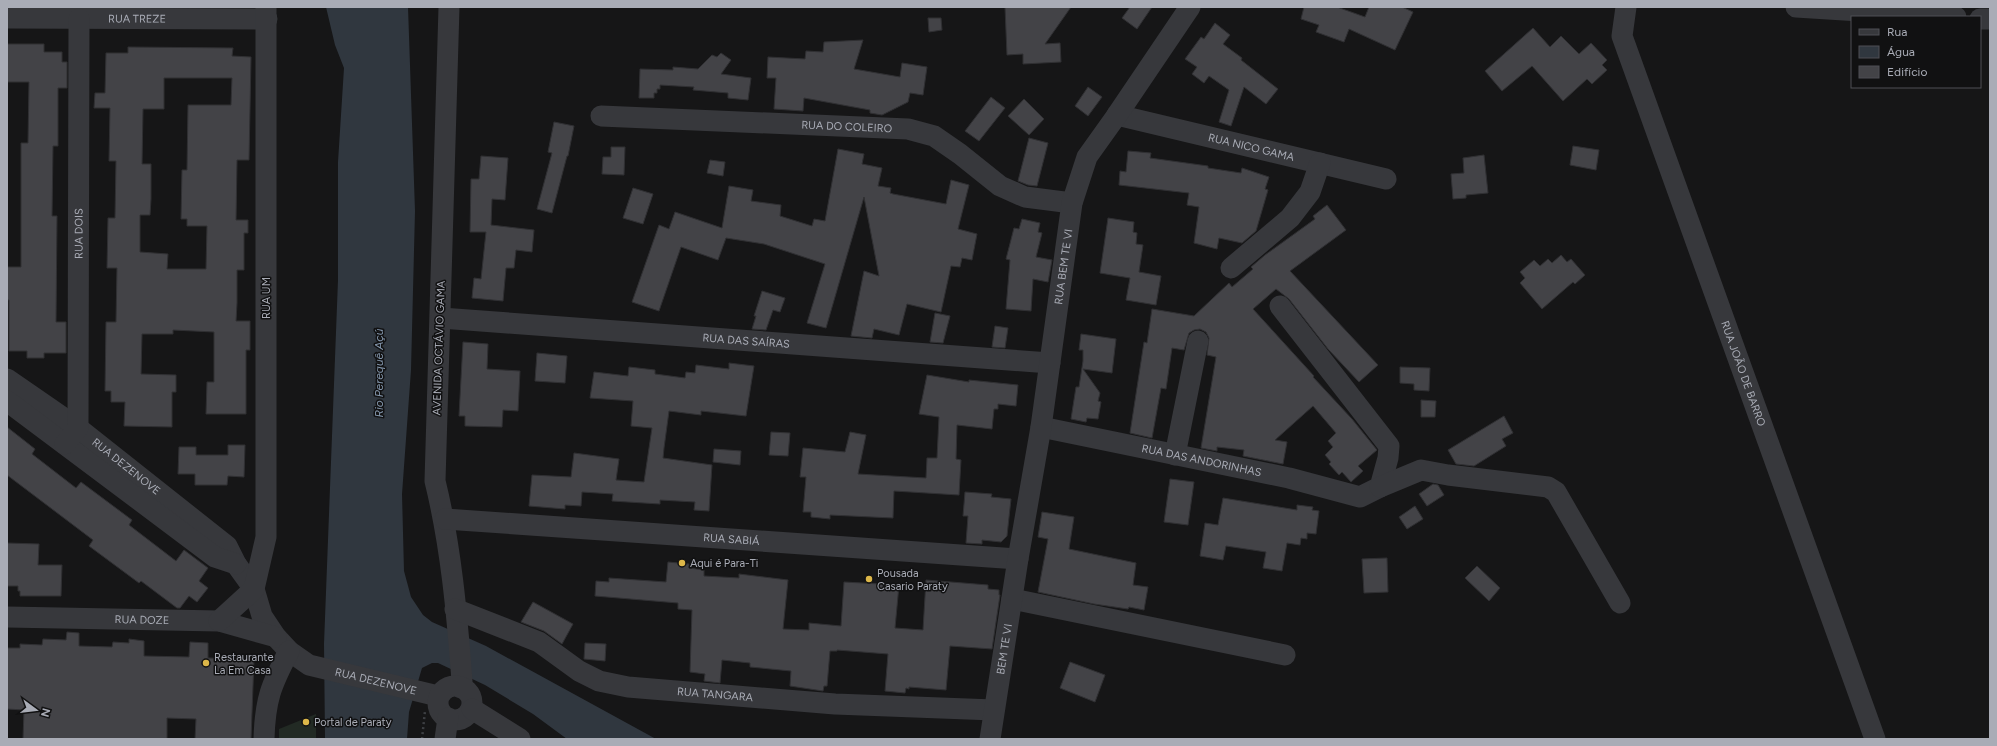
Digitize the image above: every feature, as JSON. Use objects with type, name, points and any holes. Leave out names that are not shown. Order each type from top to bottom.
[{"type":"street","name":"AVENIDA OCTÁVIO GAMA","points":[[449,7],[441,318],[436,414],[436,481],[445,519],[456,615],[461,684]]},
{"type":"street","name":"RUA BEM TE VI","points":[[1018,558],[1041,427],[1072,203],[1087,157],[1190,7]]},
{"type":"street","name":"RUA JOÃO DE BARRO","points":[[1626,7],[1622,36],[1875,739]]},
{"type":"street","points":[[1796,7],[1940,16]]},
{"type":"street","name":"RUA TREZE","points":[[7,18],[79,20],[266,13]]},
{"type":"street","name":"RUA UM","points":[[254,589],[266,537],[266,13]]},
{"type":"street","name":"RUA DOIS","points":[[78,428],[79,20]]},
{"type":"street","name":"RUA NICO GAMA","points":[[1117,115],[1386,179]]},
{"type":"street","name":"RUA DO COLEIRO","points":[[601,116],[908,129],[934,136],[960,154],[1000,186],[1025,197],[1072,203]]},
{"type":"street","points":[[1231,268],[1290,218],[1310,192],[1320,163]]},
{"type":"street","points":[[1280,306],[1389,446],[1388,458],[1380,487]]},
{"type":"street","name":"RUA DAS SAÍRAS","points":[[441,318],[1050,363]]},
{"type":"street","points":[[1175,455],[1198,341]]},
{"type":"street","name":"RUA DEZENOVE","points":[[7,378],[78,428],[227,546],[236,564],[254,589],[262,616],[282,644],[309,665],[433,695]]},
{"type":"street","name":"RUA DEZENOVE","points":[[7,401],[215,557],[236,564]]},
{"type":"street","name":"RUA DAS ANDORINHAS","points":[[1041,427],[1289,478],[1360,497],[1380,487]]},
{"type":"street","points":[[65,444],[78,428]]},
{"type":"street","points":[[1380,487],[1421,470],[1448,475],[1548,487],[1556,492],[1620,603]]},
{"type":"street","name":"RUA SABIÁ","points":[[445,519],[1018,558]]},
{"type":"street","name":"BEM TE VI","points":[[990,739],[1018,558]]},
{"type":"street","points":[[219,621],[254,589]]},
{"type":"street","points":[[1012,599],[1285,655]]},
{"type":"street","name":"RUA TANGARA","points":[[456,615],[539,642],[579,671],[599,682],[628,687],[835,704],[994,710]]},
{"type":"street","name":"RUA DOZE","points":[[7,617],[219,621],[282,644]]},
{"type":"street","points":[[264,739],[265,713],[282,644]]},
{"type":"street","points":[[461,684],[469,695],[472,702],[472,709],[466,717],[456,719],[448,718],[441,712],[433,695],[444,688],[461,684]]},
{"type":"street","points":[[472,709],[520,739]]},
{"type":"street","points":[[445,739],[448,718]]},
{"type":"path","points":[[422,739],[433,695]]},
{"type":"shaded area","name":"Portal de Paraty","points":[[316,714],[316,739],[279,739],[279,729]]},
{"type":"water","name":"Rio Perequê Açú","points":[[326,7],[408,7],[415,211],[411,370],[402,494],[404,571],[411,597],[423,615],[432,622],[486,646],[656,739],[567,739],[533,714],[485,685],[438,663],[432,663],[422,668],[409,712],[407,739],[325,739],[324,644],[338,280],[338,162],[344,68],[335,45]]},
{"type":"building","points":[[1005,7],[1071,7],[1045,44],[1060,43],[1061,62],[1023,64],[1023,54],[1007,55]]},
{"type":"building","points":[[1130,7],[1152,7],[1137,29],[1122,18]]},
{"type":"building","points":[[1304,7],[1337,7],[1365,17],[1369,7],[1402,7],[1413,12],[1395,50],[1349,29],[1344,42],[1316,32],[1319,25],[1301,19]]},
{"type":"building","points":[[928,18],[941,18],[942,30],[929,32]]},
{"type":"building","points":[[1215,23],[1230,35],[1223,44],[1278,89],[1266,104],[1244,87],[1231,126],[1219,122],[1229,90],[1209,76],[1204,83],[1192,74],[1197,67],[1185,59],[1201,37],[1204,39]]},
{"type":"building","points":[[1533,28],[1550,47],[1561,36],[1579,54],[1591,43],[1607,60],[1602,65],[1607,70],[1592,84],[1587,79],[1563,101],[1532,66],[1502,91],[1485,71]]},
{"type":"building","points":[[863,40],[854,69],[900,77],[902,63],[927,67],[923,95],[910,93],[908,102],[882,115],[870,113],[870,110],[804,98],[803,111],[774,109],[776,78],[767,78],[768,57],[805,59],[806,51],[823,52],[824,42]]},
{"type":"building","points":[[7,44],[44,44],[44,52],[62,52],[62,62],[67,62],[67,88],[58,88],[58,146],[53,146],[52,216],[57,216],[56,322],[66,322],[66,353],[44,353],[44,358],[27,358],[27,351],[9,351],[9,300],[7,300],[7,267],[21,267],[21,143],[28,143],[29,82],[7,82]]},
{"type":"building","points":[[128,47],[233,48],[232,56],[251,57],[249,160],[237,160],[236,220],[248,220],[248,233],[244,233],[244,270],[237,270],[236,321],[250,321],[250,350],[246,350],[246,414],[206,414],[207,382],[214,382],[214,332],[173,330],[173,334],[142,334],[141,374],[176,375],[176,392],[172,392],[172,427],[124,426],[125,402],[111,402],[111,391],[105,391],[106,322],[116,322],[117,268],[107,268],[108,218],[115,218],[116,161],[109,161],[110,108],[94,108],[95,93],[105,93],[106,53],[128,53]],"holes":[[[164,78],[232,78],[231,105],[188,105],[187,170],[182,170],[181,219],[187,219],[187,226],[207,226],[206,269],[167,269],[168,254],[140,252],[140,215],[150,215],[151,199],[151,164],[142,164],[143,109],[164,109]]]},
{"type":"building","points":[[721,53],[731,60],[721,74],[751,78],[748,100],[728,98],[728,93],[693,90],[694,87],[660,85],[660,89],[657,89],[657,93],[654,93],[654,98],[639,98],[640,69],[673,70],[673,67],[698,69],[712,55],[717,57]]},
{"type":"building","points":[[1088,87],[1102,97],[1088,116],[1075,106]]},
{"type":"building","points":[[991,97],[1005,108],[979,141],[965,131]]},
{"type":"building","points":[[1024,99],[1044,119],[1029,135],[1008,116]]},
{"type":"building","points":[[554,122],[574,126],[568,156],[552,213],[537,209],[552,153],[548,152]]},
{"type":"building","points":[[1029,138],[1048,143],[1037,186],[1028,185],[1018,181]]},
{"type":"building","points":[[1573,146],[1599,150],[1596,170],[1570,165]]},
{"type":"building","points":[[611,147],[625,147],[624,175],[602,174],[603,157],[611,157]]},
{"type":"building","points":[[838,149],[864,154],[862,164],[882,168],[878,186],[891,188],[890,193],[893,194],[946,204],[951,180],[969,185],[958,229],[977,234],[972,260],[962,258],[960,267],[951,266],[941,312],[907,304],[899,335],[874,329],[872,338],[851,336],[864,271],[879,276],[864,197],[826,328],[807,323],[825,264],[764,244],[726,238],[718,260],[681,247],[659,311],[632,302],[659,225],[669,229],[675,212],[722,228],[729,186],[753,190],[751,201],[781,205],[780,216],[812,226],[814,219],[825,221]]},
{"type":"building","points":[[1128,151],[1151,153],[1150,158],[1208,166],[1208,168],[1241,173],[1242,168],[1269,177],[1265,189],[1268,190],[1256,231],[1242,243],[1219,238],[1217,249],[1194,243],[1199,207],[1187,205],[1189,193],[1119,185],[1120,171],[1126,172]]},
{"type":"building","points":[[1484,155],[1488,193],[1466,195],[1466,198],[1453,199],[1451,174],[1464,173],[1463,158]]},
{"type":"building","points":[[481,156],[508,158],[505,200],[492,199],[491,225],[534,230],[532,252],[516,250],[514,268],[506,268],[503,301],[472,298],[474,278],[481,279],[486,232],[470,232],[471,179],[479,179]]},
{"type":"building","points":[[710,160],[725,162],[723,176],[707,173]]},
{"type":"building","points":[[633,188],[653,194],[643,224],[623,218]]},
{"type":"building","points":[[1327,205],[1346,230],[1290,271],[1378,365],[1359,382],[1328,349],[1289,299],[1276,289],[1253,309],[1352,419],[1377,450],[1358,466],[1363,471],[1351,482],[1342,472],[1339,475],[1329,464],[1331,462],[1325,455],[1333,447],[1328,441],[1336,433],[1313,406],[1275,440],[1287,442],[1283,464],[1243,456],[1244,450],[1217,447],[1217,451],[1201,448],[1216,357],[1207,355],[1209,338],[1206,332],[1200,329],[1189,333],[1184,350],[1172,348],[1166,389],[1161,388],[1152,438],[1130,433],[1144,342],[1147,343],[1152,309],[1194,316],[1229,283],[1232,287],[1253,269],[1251,267],[1265,255],[1315,219],[1313,216]]},
{"type":"building","points":[[1108,218],[1134,222],[1133,232],[1137,233],[1136,244],[1143,245],[1139,272],[1161,276],[1156,305],[1126,300],[1130,278],[1100,273]]},
{"type":"building","points":[[1022,219],[1040,223],[1038,232],[1042,233],[1036,257],[1052,260],[1048,282],[1033,279],[1031,311],[1006,309],[1010,260],[1006,259],[1014,228],[1019,229]]},
{"type":"building","points":[[1561,255],[1567,262],[1571,259],[1585,275],[1575,284],[1573,282],[1542,309],[1520,283],[1525,278],[1520,272],[1534,260],[1540,266],[1548,259],[1552,263]]},
{"type":"building","points":[[762,291],[785,298],[780,312],[773,310],[766,330],[752,329],[756,316],[754,316]]},
{"type":"building","points":[[935,313],[950,316],[943,343],[930,342]]},
{"type":"building","points":[[995,326],[1008,328],[1005,348],[992,347]]},
{"type":"building","points":[[1081,334],[1116,339],[1112,373],[1083,369],[1100,393],[1098,401],[1101,402],[1098,419],[1087,418],[1086,422],[1071,419],[1076,387],[1079,387],[1083,361],[1083,350],[1079,350]]},
{"type":"building","points":[[463,342],[488,344],[487,369],[520,371],[518,411],[503,410],[502,427],[465,426],[465,416],[459,416]]},
{"type":"building","points":[[537,353],[567,356],[565,383],[535,381]]},
{"type":"building","points":[[729,363],[754,366],[746,416],[701,411],[701,415],[669,411],[664,448],[663,458],[712,465],[709,511],[694,510],[695,502],[660,500],[660,504],[612,501],[613,494],[582,492],[581,506],[565,505],[565,509],[529,506],[532,475],[571,477],[574,453],[619,459],[616,480],[644,482],[652,428],[631,426],[633,401],[590,398],[594,372],[628,376],[629,367],[655,370],[655,374],[685,378],[686,372],[695,373],[696,365],[729,369]]},
{"type":"building","points":[[1400,367],[1430,368],[1429,391],[1414,390],[1414,384],[1400,383]]},
{"type":"building","points":[[927,375],[969,382],[969,380],[1018,385],[1016,406],[998,404],[998,409],[994,409],[992,429],[957,425],[956,459],[961,460],[959,495],[894,491],[893,518],[830,515],[830,519],[811,517],[811,512],[803,512],[806,477],[800,477],[803,448],[845,452],[850,432],[866,435],[858,474],[926,478],[927,458],[937,458],[939,417],[919,414]]},
{"type":"building","points":[[1421,400],[1436,401],[1435,417],[1421,417]]},
{"type":"building","points":[[1504,416],[1513,433],[1502,439],[1506,446],[1474,466],[1456,464],[1448,450]]},
{"type":"building","points":[[7,427],[35,449],[32,454],[76,488],[81,482],[132,520],[129,525],[176,561],[184,550],[208,568],[199,581],[208,588],[197,602],[189,596],[180,608],[177,608],[141,581],[139,583],[89,546],[93,540],[7,475]]},
{"type":"building","points":[[771,432],[790,433],[788,456],[769,455]]},
{"type":"building","points":[[228,445],[245,445],[244,477],[228,476],[227,485],[195,485],[195,474],[178,474],[179,447],[196,447],[196,455],[228,455]]},
{"type":"building","points":[[714,449],[741,451],[740,465],[713,462]]},
{"type":"building","points":[[1170,479],[1194,482],[1188,525],[1164,522]]},
{"type":"building","points":[[1433,484],[1438,485],[1444,495],[1427,506],[1419,494]]},
{"type":"building","points":[[965,492],[992,494],[991,497],[1011,499],[1007,536],[1001,542],[982,540],[982,544],[966,543],[968,516],[963,516]]},
{"type":"building","points":[[1223,498],[1297,510],[1297,505],[1313,507],[1312,510],[1319,511],[1316,534],[1307,533],[1307,539],[1301,538],[1300,545],[1287,543],[1282,571],[1263,568],[1266,552],[1226,546],[1223,560],[1200,556],[1205,523],[1218,525]]},
{"type":"building","points":[[1415,506],[1423,519],[1407,529],[1399,517]]},
{"type":"building","points":[[1042,512],[1074,517],[1069,549],[1136,563],[1133,585],[1148,587],[1144,610],[1094,604],[1038,592],[1048,539],[1038,537]]},
{"type":"building","points":[[7,543],[39,544],[38,565],[62,565],[61,596],[20,596],[18,586],[7,586]]},
{"type":"building","points":[[1387,558],[1388,592],[1364,593],[1362,559]]},
{"type":"building","points":[[668,562],[689,564],[689,568],[704,570],[704,576],[739,578],[739,574],[788,580],[783,629],[809,630],[809,623],[841,626],[844,582],[899,585],[895,628],[923,630],[926,580],[988,585],[988,589],[999,590],[1000,595],[992,649],[950,646],[946,690],[909,687],[909,689],[906,688],[905,693],[885,691],[888,654],[837,650],[830,651],[827,686],[824,686],[823,691],[790,686],[791,671],[750,667],[750,663],[722,660],[720,683],[704,681],[705,674],[690,672],[692,610],[678,609],[678,603],[595,596],[596,581],[609,582],[609,578],[666,582]]},
{"type":"building","points":[[1477,566],[1500,588],[1489,601],[1465,578]]},
{"type":"building","points":[[533,602],[573,624],[562,644],[544,631],[521,622]]},
{"type":"building","points":[[67,632],[79,633],[79,646],[112,647],[113,642],[129,643],[129,639],[144,641],[144,656],[189,657],[190,642],[208,643],[208,658],[254,659],[251,739],[195,739],[196,719],[167,718],[167,739],[23,739],[24,710],[7,709],[7,648],[20,648],[20,644],[42,645],[43,639],[66,640]]},
{"type":"building","points":[[585,643],[606,644],[605,661],[584,659]]},
{"type":"building","points":[[1070,662],[1105,675],[1095,702],[1060,688]]},
{"type":"place","name":"Aqui é Para-Ti","points":[[682,563]]},
{"type":"place","name":"Pousada Casario Paraty","points":[[869,579]]},
{"type":"place","name":"Restaurante La Em Casa","points":[[206,663]]},
{"type":"place","name":"Portal de Paraty","points":[[306,722]]}]
